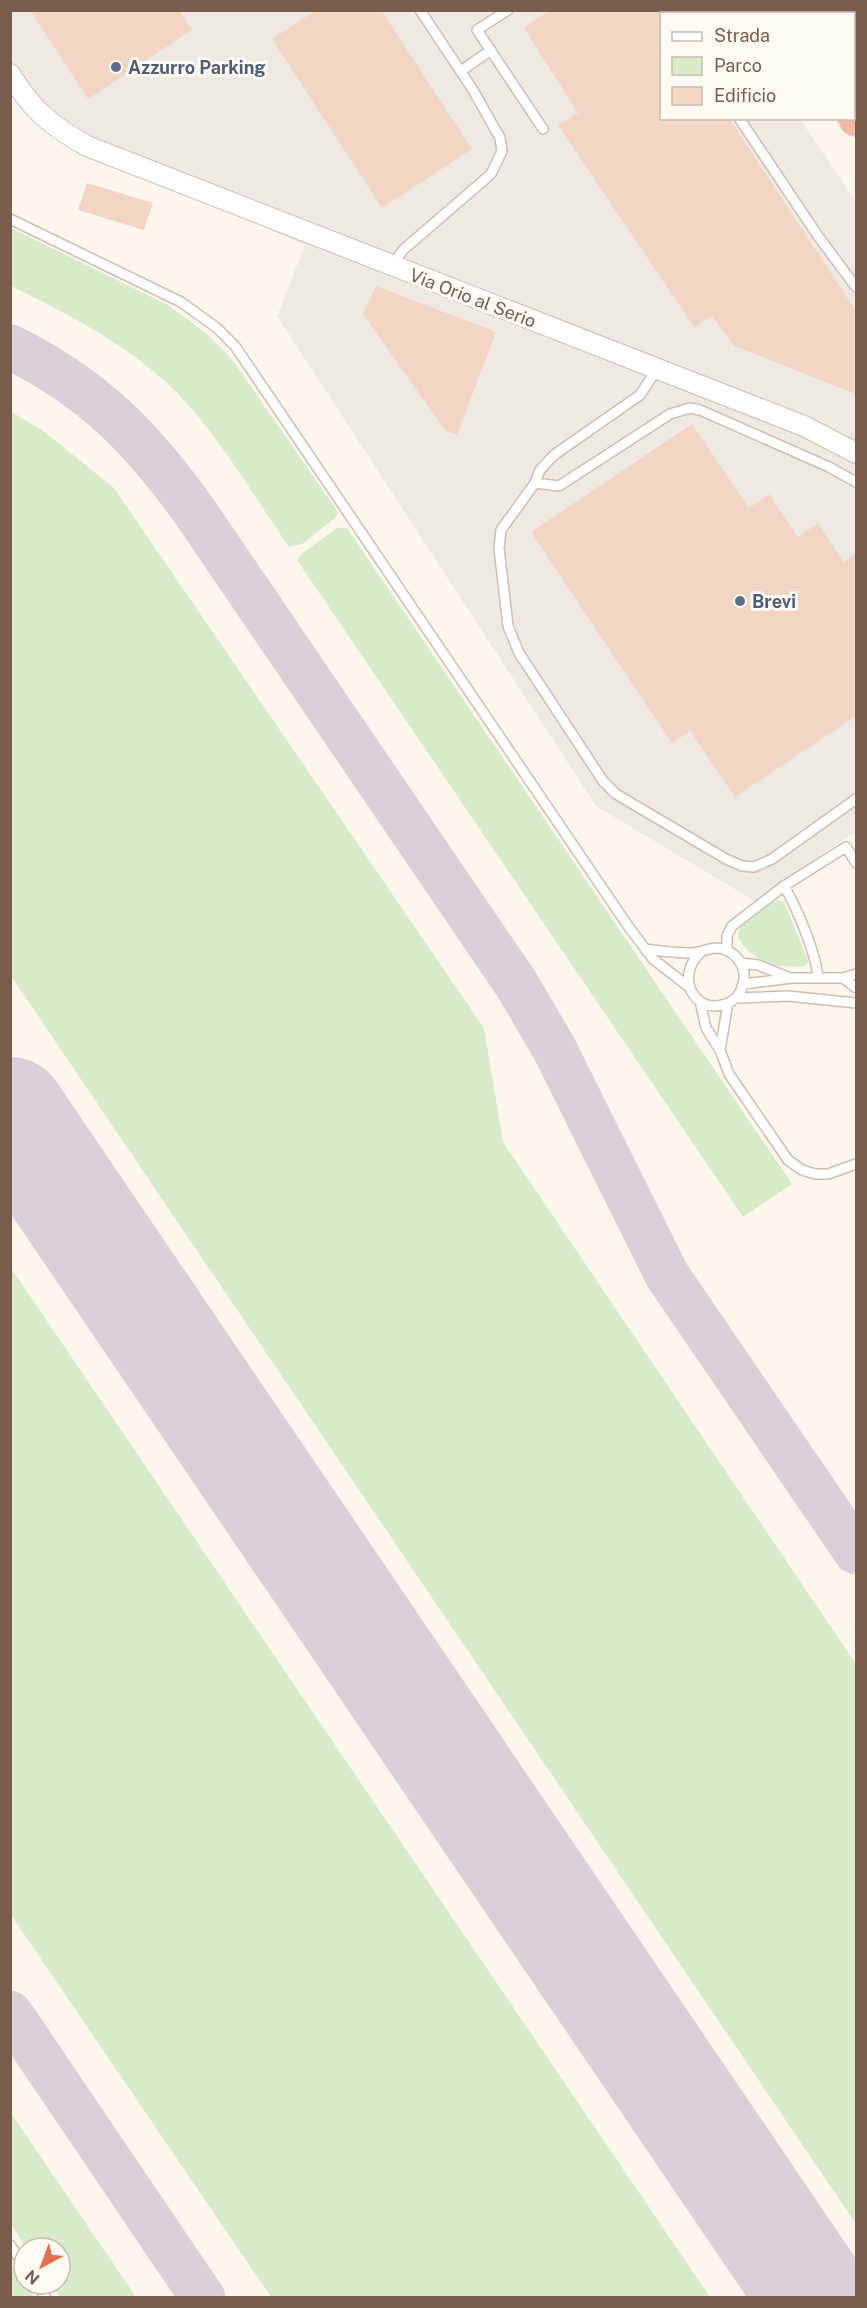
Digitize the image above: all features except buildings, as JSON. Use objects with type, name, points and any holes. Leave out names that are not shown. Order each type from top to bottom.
[{"type":"street","name":"Via Orio al Serio","points":[[10,74],[36,112],[87,146],[804,426],[856,453]]},
{"type":"lane","points":[[392,266],[403,250],[491,174],[502,151],[500,138],[461,71],[420,10]]},
{"type":"lane","points":[[508,10],[477,30],[543,129]]},
{"type":"lane","points":[[461,71],[491,50]]},
{"type":"lane","points":[[740,120],[856,287]]},
{"type":"lane","points":[[10,219],[181,302],[217,328],[235,346],[628,926],[653,959],[689,987],[700,1001],[706,1028],[720,1050],[729,1074],[788,1160],[802,1170],[815,1174],[828,1174],[856,1164]]},
{"type":"lane","points":[[657,369],[640,395],[554,455],[540,470],[535,483],[501,530],[499,548],[508,626],[519,653],[603,781],[616,794],[726,859],[742,866],[754,867],[772,859],[856,799]]},
{"type":"lane","points":[[535,483],[559,486],[670,414],[690,408],[700,410],[829,467],[856,482]]},
{"type":"lane","points":[[727,951],[727,936],[732,926],[784,886],[846,847],[856,863]]},
{"type":"lane","points":[[784,886],[796,911],[817,968],[818,978]]},
{"type":"lane","points":[[645,949],[700,953]]},
{"type":"lane","points":[[689,987],[689,968],[693,960],[708,949],[727,951],[741,963],[744,972],[743,984],[732,1001],[720,1050]]},
{"type":"lane","points":[[741,963],[758,965],[792,978]]},
{"type":"lane","points":[[743,984],[792,978],[843,978],[856,974]]},
{"type":"lane","points":[[843,978],[856,988]]},
{"type":"lane","points":[[700,1001],[709,1005],[788,996],[856,1003]]},
{"type":"shaded area","points":[[10,11],[727,11],[660,12],[660,120],[801,120],[856,202],[856,831],[755,901],[596,806],[277,316],[305,245],[66,142],[11,88]]},
{"type":"green space","points":[[11,228],[168,305],[207,334],[231,358],[338,512],[336,517],[302,544],[289,547],[226,453],[191,408],[172,388],[136,357],[101,334],[11,286]]},
{"type":"green space","points":[[10,411],[42,430],[114,488],[484,1028],[503,1142],[856,1664],[856,2224],[11,976]]},
{"type":"green space","points":[[337,528],[347,528],[792,1184],[743,1217],[297,560],[304,552]]},
{"type":"green space","points":[[777,900],[784,902],[808,960],[803,967],[778,966],[765,962],[753,955],[739,939],[738,933],[743,924]]},
{"type":"green space","points":[[11,1268],[710,2297],[271,2297],[11,1915]]},
{"type":"green space","points":[[10,2113],[136,2297],[60,2297],[72,2296],[72,2236],[18,2236],[11,2224]]},
{"type":"green space","points":[[10,2263],[12,2266],[12,2296],[34,2297],[11,2297]]},
{"type":"taxiway","points":[[10,347],[67,380],[115,418],[157,463],[197,515],[517,985],[554,1048],[667,1275],[856,1552]]},
{"type":"taxiway","points":[[10,2013],[203,2298]]},
{"type":"runway","points":[[10,1113],[815,2298]]},
{"type":"place","name":"Azzurro Parking","points":[[116,67]]},
{"type":"place","name":"Brevi","points":[[740,601]]}]
